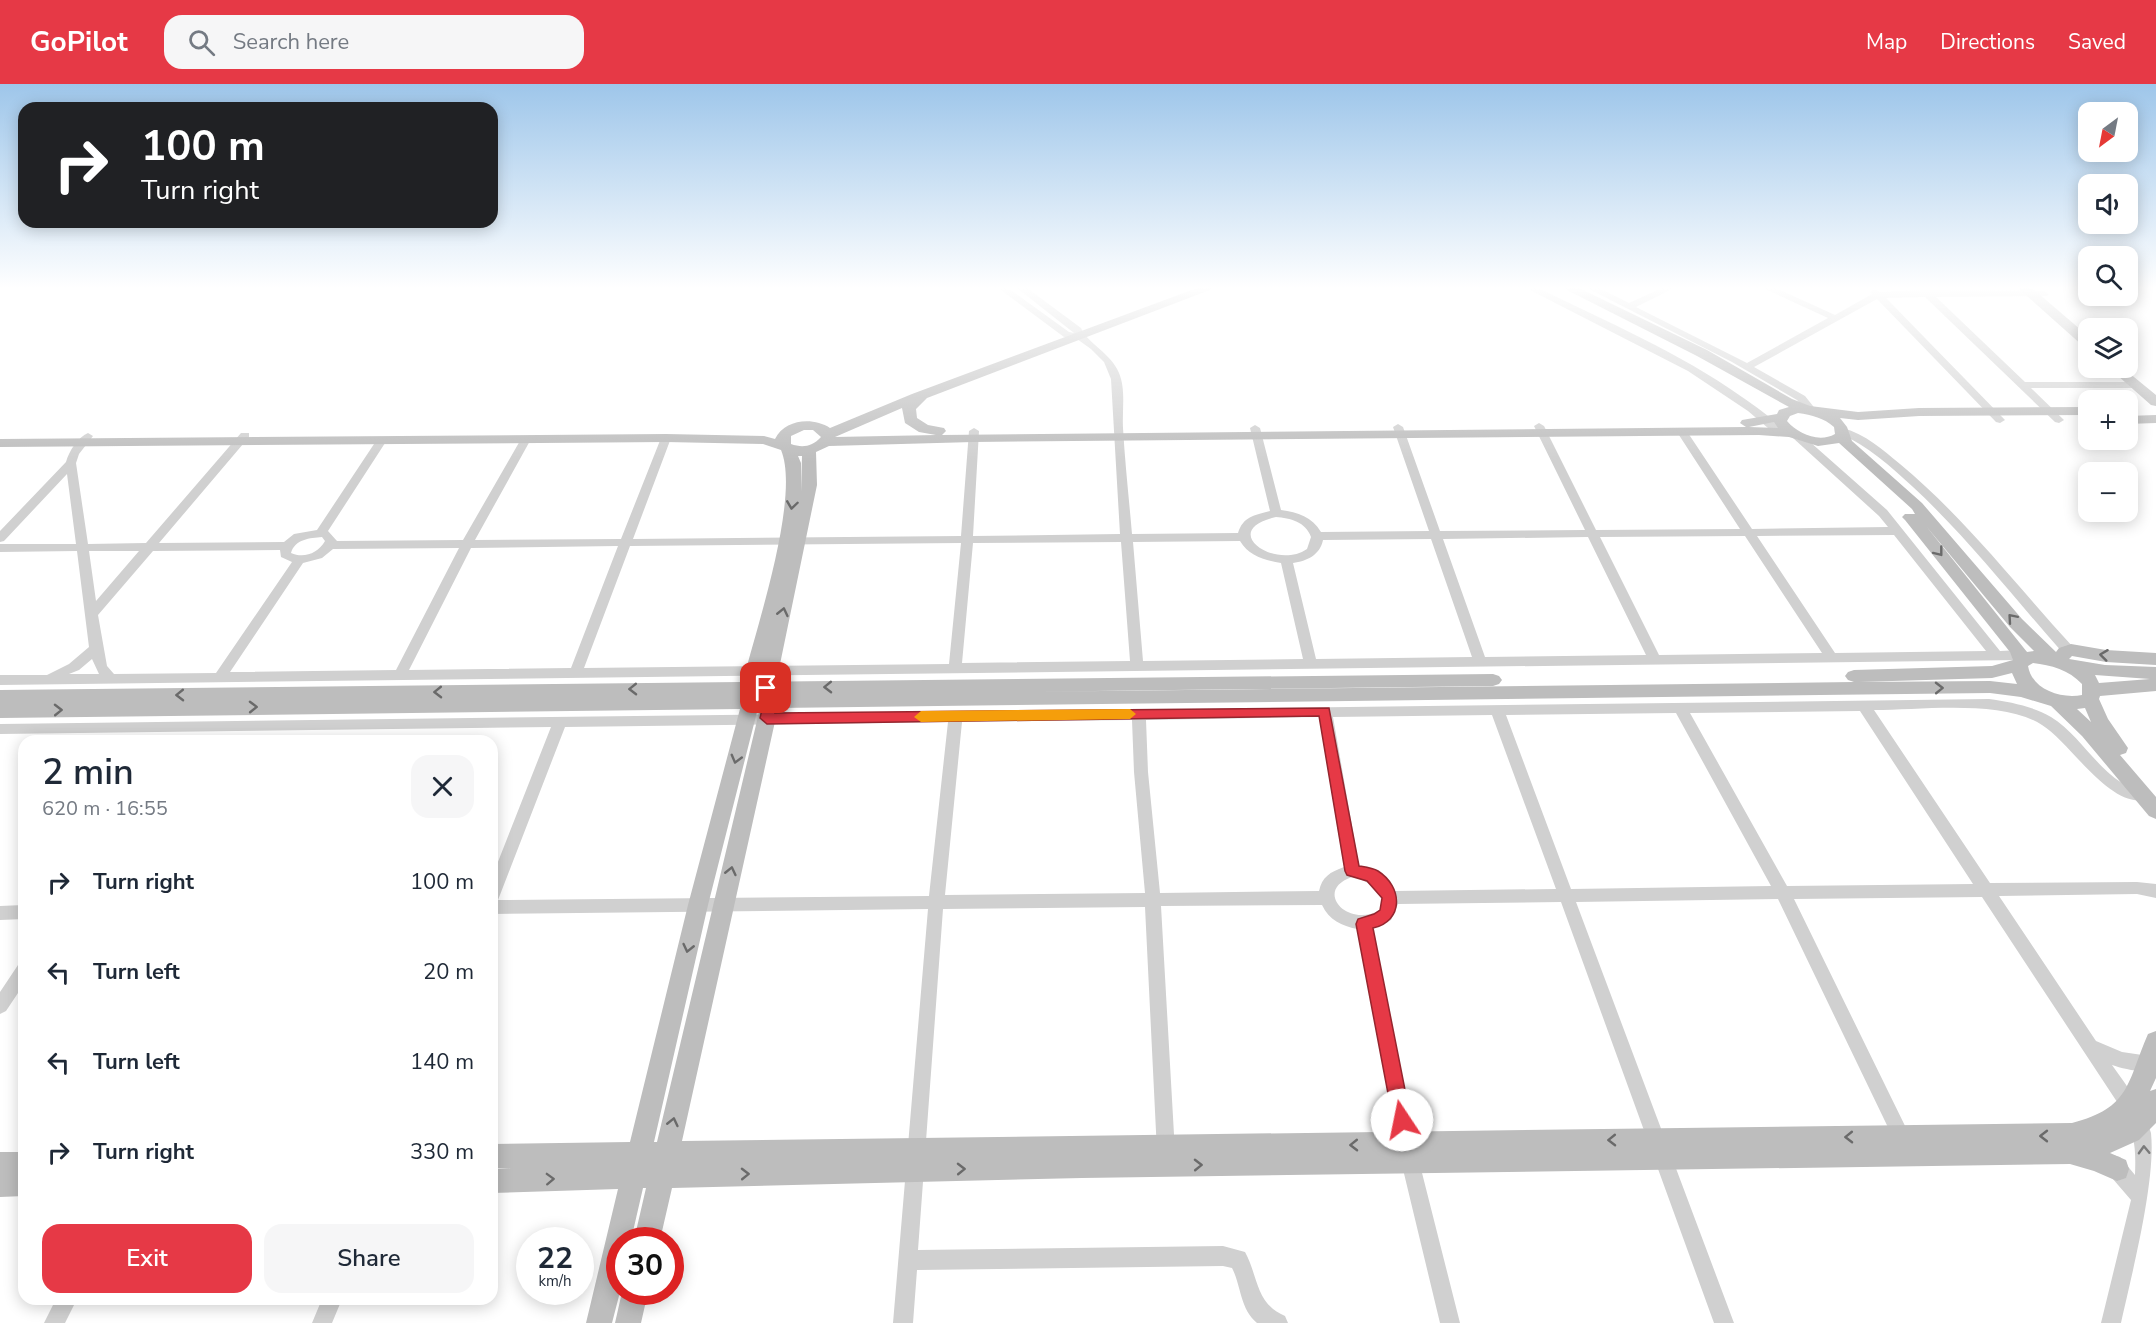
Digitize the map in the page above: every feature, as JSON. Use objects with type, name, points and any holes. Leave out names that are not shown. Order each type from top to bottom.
[{"type":"street","points":[[650,1227],[723,905],[761,695],[793,540],[810,485],[808,451],[826,433],[1045,346]]},
{"type":"street","points":[[826,433],[1046,346]]},
{"type":"street","points":[[1094,346],[1113,370],[1118,384],[1118,433],[1125,538],[1137,666]]},
{"type":"street","points":[[1644,346],[1697,373],[1789,434],[1859,489],[1899,531],[1996,656]]},
{"type":"street","points":[[1668,346],[1720,372],[1766,399],[1782,415],[1783,426],[1789,434]]},
{"type":"street","points":[[1687,346],[1786,402],[1833,420],[1847,444],[1917,507],[2016,622],[2088,679],[2100,722],[2150,794],[2156,811]]},
{"type":"street","points":[[1707,346],[1747,366],[1801,398],[1812,411]]},
{"type":"street","points":[[1747,366],[1784,346]]},
{"type":"street","points":[[1928,346],[1996,416]]},
{"type":"street","points":[[1982,346],[2055,416]]},
{"type":"street","points":[[2138,373],[2156,388]]},
{"type":"street","points":[[2128,378],[2156,402]]},
{"type":"street","points":[[2023,385],[2137,385]]},
{"type":"street","points":[[936,390],[914,402],[908,414],[916,425],[939,431]]},
{"type":"street","points":[[0,437],[243,438],[789,430],[803,425],[826,433],[974,434],[1540,429],[1733,424],[1766,420],[1790,410],[1858,416],[1891,413],[2055,416],[2078,419]]},
{"type":"street","points":[[2138,411],[2156,411]]},
{"type":"street","points":[[2055,416],[2078,413]]},
{"type":"street","points":[[1540,429],[1789,434],[1819,442],[1829,442],[1842,432],[1913,420],[1996,416]]},
{"type":"street","points":[[2138,420],[2156,419]]},
{"type":"street","points":[[1540,429],[1655,660]]},
{"type":"street","points":[[789,430],[782,438],[795,460],[793,540]]},
{"type":"street","points":[[1400,430],[1480,662]]},
{"type":"street","points":[[826,433],[939,431],[974,434]]},
{"type":"street","points":[[1256,432],[1276,513]]},
{"type":"street","points":[[1682,432],[1832,658]]},
{"type":"street","points":[[955,667],[974,434]]},
{"type":"street","points":[[243,438],[764,440],[786,448],[808,451]]},
{"type":"street","points":[[91,615],[243,438]]},
{"type":"street","points":[[576,672],[666,438]]},
{"type":"street","points":[[0,443],[85,439]]},
{"type":"street","points":[[0,538],[71,463],[74,454],[85,439]]},
{"type":"street","points":[[400,675],[467,544],[526,439]]},
{"type":"street","points":[[321,533],[382,440]]},
{"type":"street","points":[[1819,442],[1857,467],[1918,526],[2018,650],[2023,660],[2019,672],[2023,680],[2030,687],[2054,700],[2089,731],[2150,794]]},
{"type":"street","points":[[71,463],[96,648],[100,668],[111,679]]},
{"type":"street","points":[[1264,514],[1287,514],[1308,522],[1318,537],[1318,545],[1313,552],[1304,557],[1287,560],[1266,558],[1255,552],[1247,545],[1243,537],[1243,530],[1247,523],[1264,514]]},
{"type":"street","points":[[1318,537],[1899,531]]},
{"type":"street","points":[[0,548],[287,546],[306,534],[321,533],[330,537],[330,545]]},
{"type":"street","points":[[287,546],[285,554],[299,560],[314,557],[330,545],[1243,537]]},
{"type":"street","points":[[220,677],[299,560]]},
{"type":"street","points":[[1287,560],[1311,664]]},
{"type":"street","points":[[41,680],[74,667],[96,648]]},
{"type":"street","points":[[0,729],[560,721],[955,667],[1996,656],[2023,660],[2106,656],[2156,658]]},
{"type":"street","points":[[2062,659],[2104,671],[2156,673]]},
{"type":"street","points":[[0,711],[1853,676],[1992,672],[2023,660]]},
{"type":"street","points":[[0,680],[576,672],[956,716],[1989,704],[2022,709],[2052,724],[2123,791],[2150,794]]},
{"type":"street","points":[[0,697],[761,695],[1990,687],[2021,691],[2074,704],[2091,694],[2156,685]]},
{"type":"street","points":[[598,1323],[698,905],[761,695]]},
{"type":"street","points":[[1863,705],[2134,1115],[2144,1145],[2141,1197],[2111,1323]]},
{"type":"street","points":[[1680,707],[1783,893],[1905,1146]]},
{"type":"street","points":[[1497,709],[1724,1323]]},
{"type":"street","points":[[1324,711],[1352,871]]},
{"type":"street","points":[[1139,714],[1141,772],[1153,901],[1167,1157]]},
{"type":"street","points":[[903,1323],[936,903],[956,716]]},
{"type":"street","points":[[498,881],[560,721]]},
{"type":"street","points":[[1352,871],[1372,876],[1387,889],[1390,898],[1390,906],[1386,914],[1379,920],[1364,924],[1347,921],[1338,915],[1327,898],[1329,882],[1335,876],[1352,871]]},
{"type":"street","points":[[1390,898],[2137,888],[2156,891]]},
{"type":"street","points":[[498,907],[1327,898]]},
{"type":"street","points":[[0,913],[18,912]]},
{"type":"street","points":[[1364,924],[1408,1152],[1450,1323]]},
{"type":"street","points":[[0,1006],[18,979]]},
{"type":"street","points":[[2089,1047],[2121,1060],[2153,1052]]},
{"type":"street","points":[[498,1180],[663,1164],[1905,1146],[2054,1136],[2093,1139],[2128,1133],[2153,1052]]},
{"type":"street","points":[[2134,1115],[2156,1100]]},
{"type":"street","points":[[2066,1153],[2093,1139]]},
{"type":"street","points":[[2093,1139],[2141,1197]]},
{"type":"street","points":[[1905,1146],[2066,1153],[2086,1156],[2118,1169]]},
{"type":"street","points":[[498,1156],[636,1165]]},
{"type":"street","points":[[0,1164],[18,1164]]},
{"type":"street","points":[[0,1185],[18,1184]]},
{"type":"street","points":[[909,1260],[1222,1256],[1238,1259],[1245,1269],[1251,1301],[1260,1314],[1278,1323]]},
{"type":"street","points":[[54,1323],[64,1305]]},
{"type":"street","points":[[322,1323],[330,1305]]},
{"type":"street","points":[[628,1323],[632,1305]]},
{"type":"slow traffic","points":[[921,717],[1130,714]]},
{"type":"route","points":[[766,688],[771,701],[767,718],[1324,711],[1352,871],[1372,876],[1387,889],[1390,898],[1390,906],[1386,914],[1379,920],[1364,924],[1402,1120]]}]
